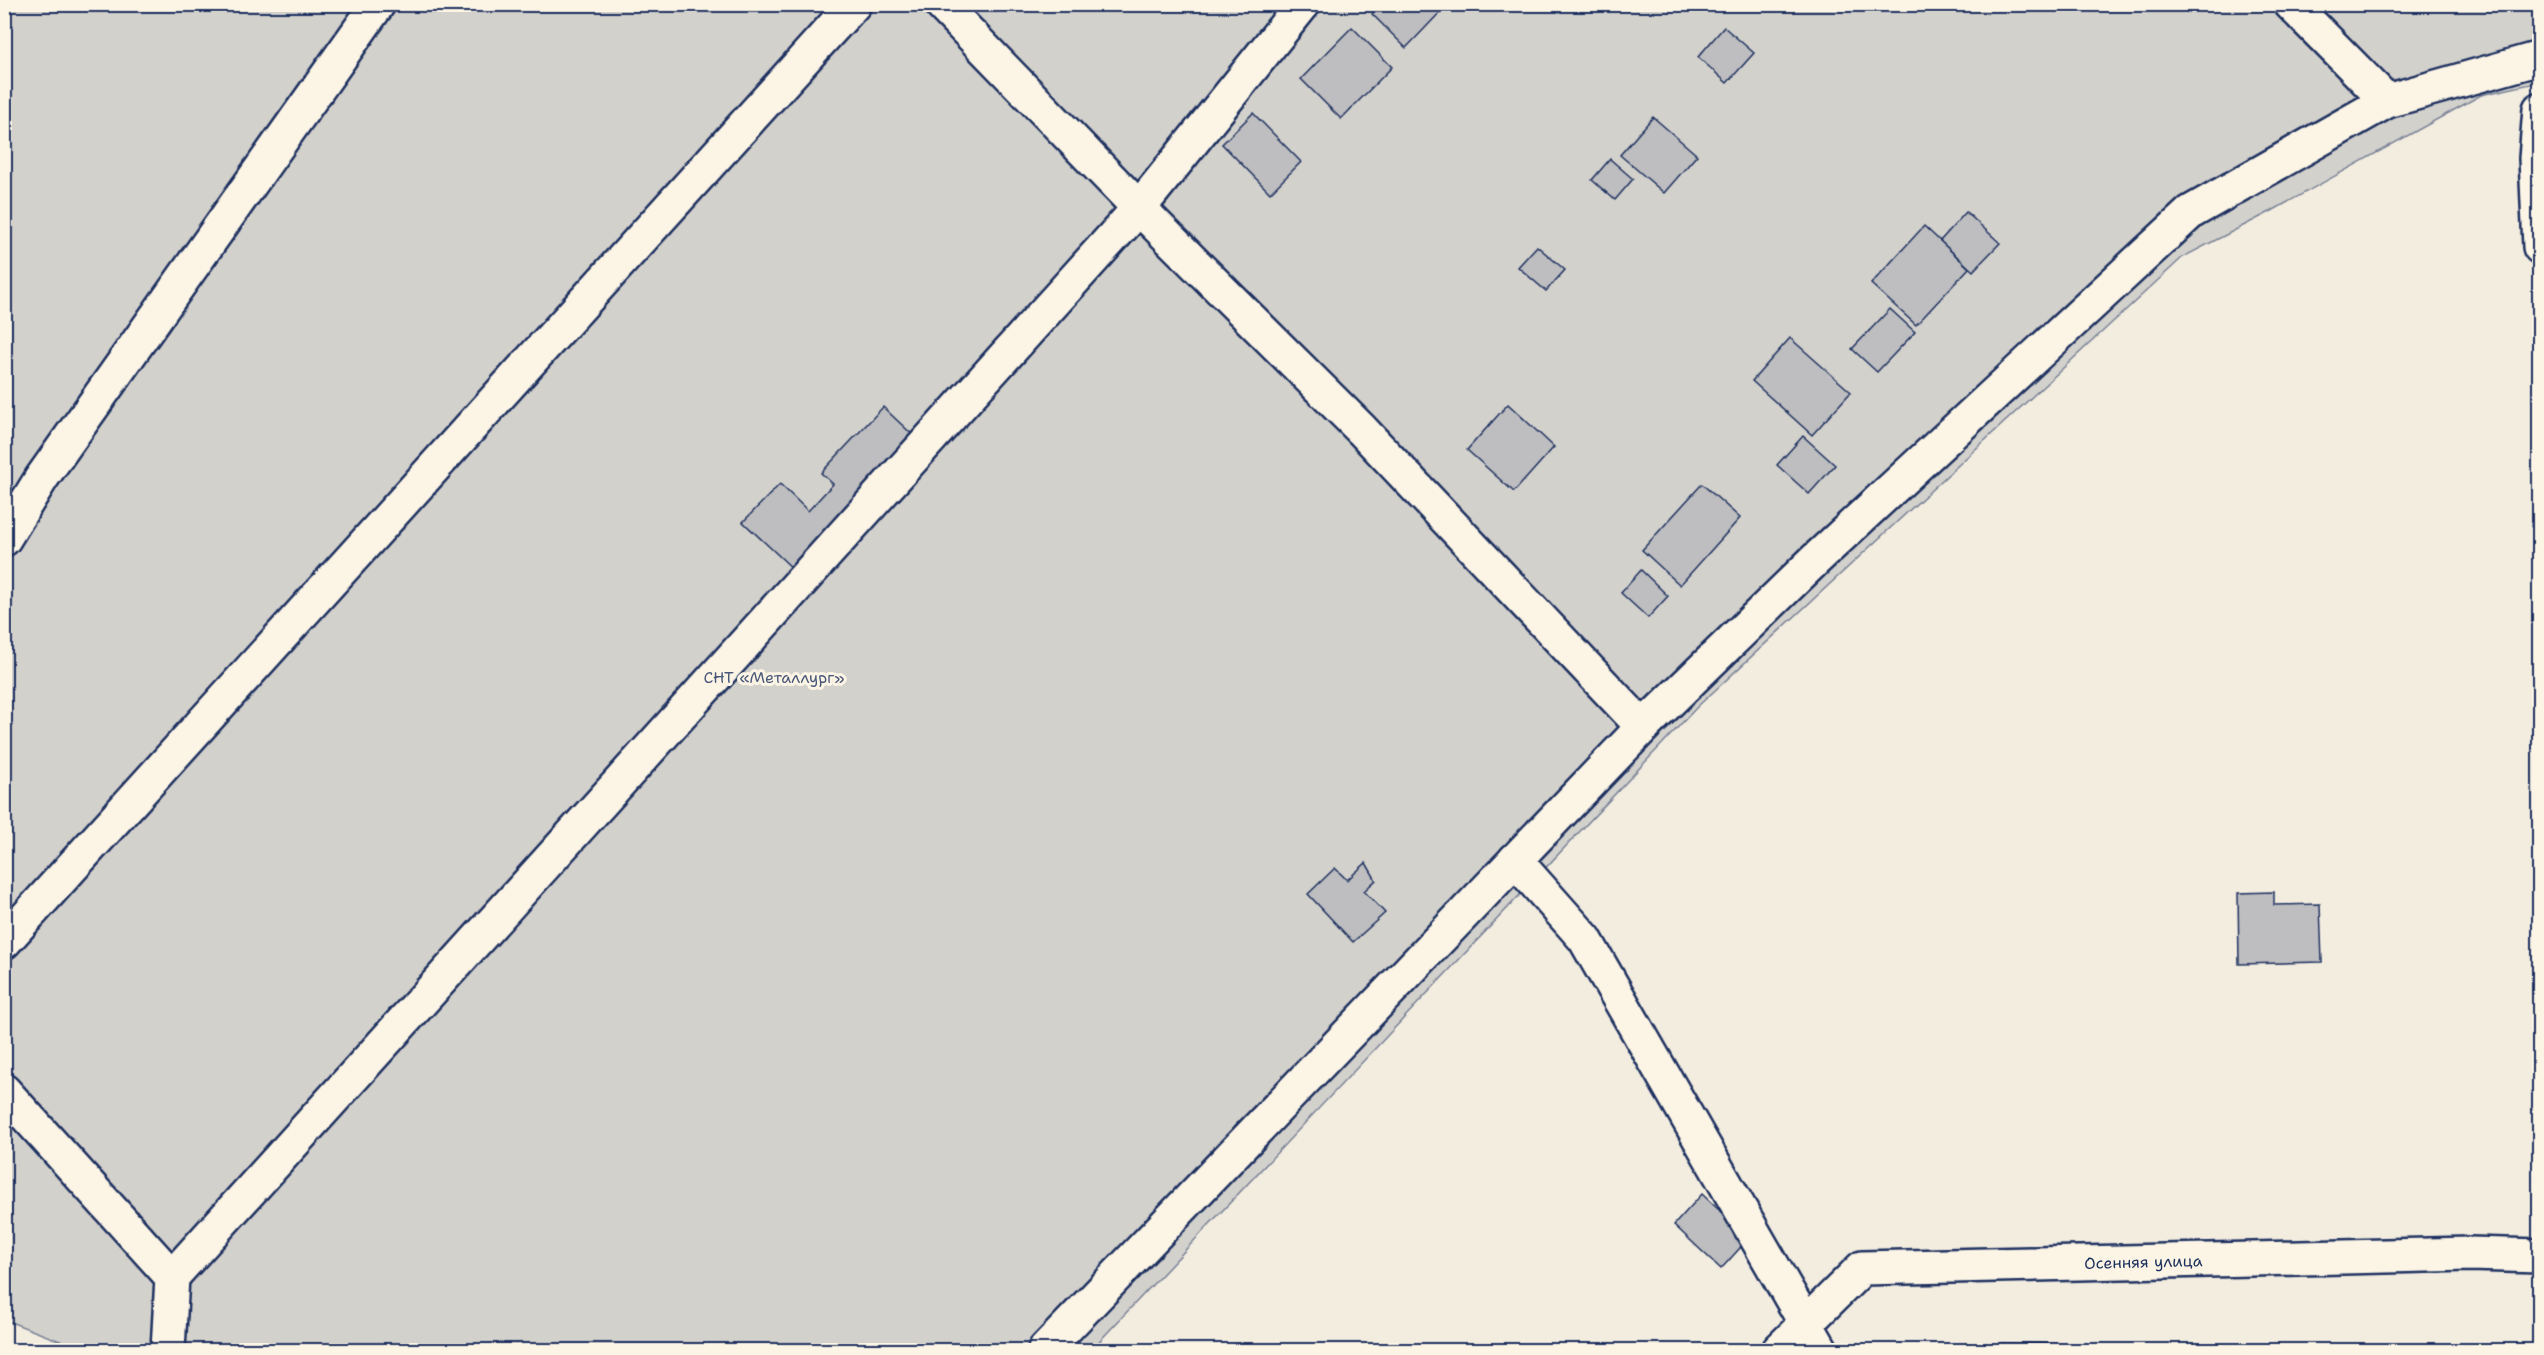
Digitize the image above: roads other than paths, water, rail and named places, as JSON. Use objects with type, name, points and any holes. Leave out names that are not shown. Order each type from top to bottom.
[{"type":"street","points":[[4,539],[48,469],[378,4]]},
{"type":"street","points":[[4,942],[854,4]]},
{"type":"street","points":[[941,4],[1139,208],[1362,430],[1643,727]]},
{"type":"street","points":[[168,1350],[172,1277],[1139,208],[1303,4]]},
{"type":"street","points":[[2291,4],[2387,101]]},
{"type":"street","points":[[1045,1350],[1643,727],[1814,561],[2191,212],[2387,101],[2540,58]]},
{"type":"street","points":[[2540,109],[2536,158],[2540,247]]},
{"type":"street","points":[[1515,860],[1585,939],[1813,1338]]},
{"type":"street","points":[[4,1091],[172,1277]]},
{"type":"street","name":"Осенняя улица","points":[[1779,1350],[1813,1338],[1862,1268],[2470,1254],[2540,1256]]},
{"type":"park label","name":"СНТ «Металлург»","points":[[774,677]]}]
